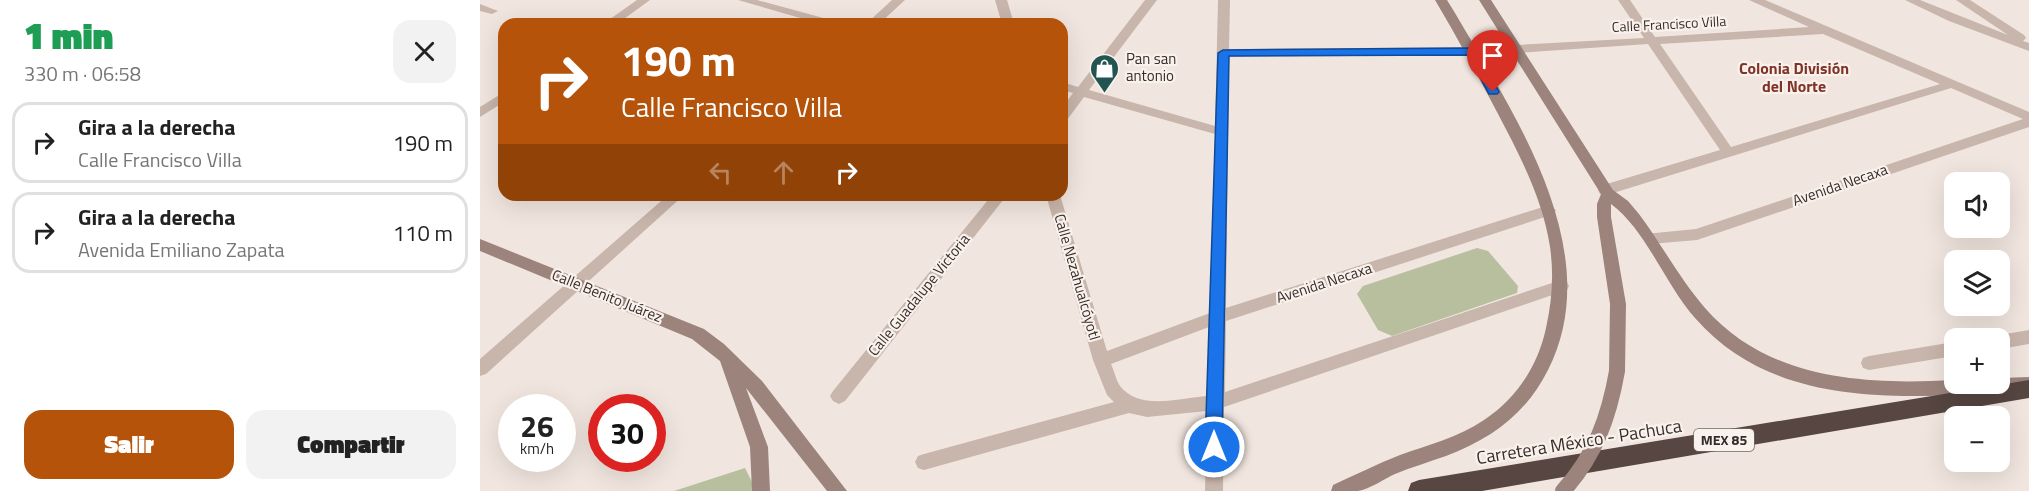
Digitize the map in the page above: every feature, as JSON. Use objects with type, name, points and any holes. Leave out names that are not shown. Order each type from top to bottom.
[{"type":"highway","name":"Carretera México - Pachuca","points":[[1419,491],[2029,389]]},
{"type":"main road","points":[[1340,491],[1404,462],[1453,447],[1491,425],[1523,397],[1545,362],[1557,321],[1561,286],[1559,250],[1536,172],[1441,0]]},
{"type":"main road","points":[[1485,0],[1607,192],[1623,205],[1650,238],[1702,314],[1749,355],[1787,372],[1824,384],[1874,390],[2029,384]]},
{"type":"main road","points":[[1563,491],[1588,459],[1600,437],[1612,402],[1617,371],[1618,304],[1604,217],[1607,192]]},
{"type":"main road","name":"Calle Benito Juárez","points":[[480,245],[698,334],[741,369],[838,491]]},
{"type":"main road","points":[[727,358],[759,447],[761,491]]},
{"type":"street","points":[[618,18],[644,0]]},
{"type":"street","points":[[744,0],[812,18]]},
{"type":"street","points":[[880,18],[899,0]]},
{"type":"street","points":[[1001,0],[1006,18]]},
{"type":"street","points":[[1068,109],[1151,0]]},
{"type":"street","points":[[1214,491],[1224,0]]},
{"type":"street","points":[[1624,0],[1727,151]]},
{"type":"street","points":[[1755,0],[2029,117]]},
{"type":"street","points":[[1911,0],[1953,19],[2027,43]]},
{"type":"street","points":[[1916,0],[2027,43]]},
{"type":"street","points":[[1969,1],[2027,43]]},
{"type":"street","name":"Calle Francisco Villa","points":[[1515,49],[1824,30]]},
{"type":"street","points":[[1223,53],[1471,51]]},
{"type":"street","points":[[1607,192],[1727,151],[1952,84]]},
{"type":"street","points":[[1068,88],[1222,132]]},
{"type":"street","points":[[480,113],[498,100]]},
{"type":"street","name":"Avenida Necaxa","points":[[1650,238],[1697,234],[2029,122]]},
{"type":"street","points":[[480,369],[670,201]]},
{"type":"street","name":"Calle Guadalupe Victoria","points":[[839,396],[995,201]]},
{"type":"street","name":"Calle Nezahualcóyotl","points":[[1055,201],[1101,360],[1113,390],[1129,405]]},
{"type":"street","name":"Avenida Necaxa","points":[[1101,360],[1217,317],[1549,210]]},
{"type":"street","points":[[924,462],[1129,405],[1147,409],[1214,403],[1561,286]]},
{"type":"street","points":[[2010,340],[2029,337]]},
{"type":"street","points":[[1869,363],[1944,351]]},
{"type":"green space","points":[[1477,248],[1488,251],[1518,286],[1517,293],[1392,336],[1378,330],[1357,294],[1363,286]]},
{"type":"green space","points":[[745,468],[754,486],[754,491],[674,491]]},
{"type":"place","name":"Pan san antonio","points":[[1105,94]]},
{"type":"district","name":"Colonia División del Norte","points":[[1794,77]]},
{"type":"route","points":[[1214,447],[1223,53],[1471,51],[1493,92]]}]
